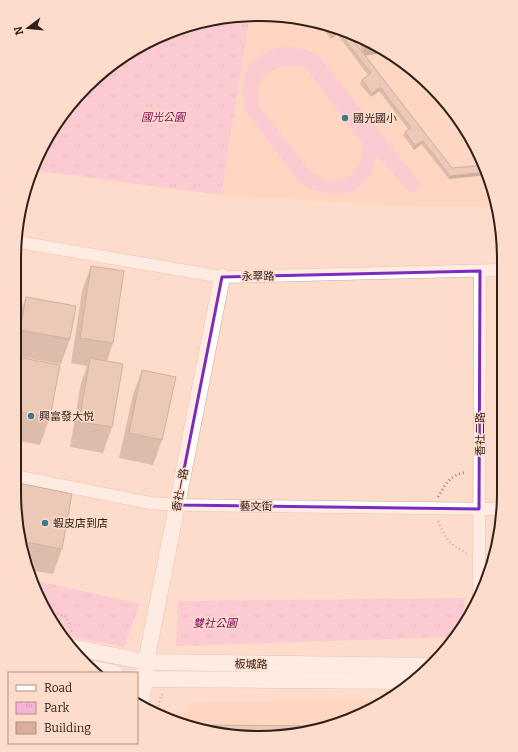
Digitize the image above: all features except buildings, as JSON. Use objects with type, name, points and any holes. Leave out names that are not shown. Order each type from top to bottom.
[{"type":"street","name":"永翠路","points":[[22,243],[222,277],[497,270]]},
{"type":"street","name":"香社二路","points":[[479,584],[480,270]]},
{"type":"street","name":"香社一路","points":[[140,699],[141,678],[146,662],[222,277]]},
{"type":"street","name":"藝文街","points":[[21,477],[150,503],[177,505],[496,509]]},
{"type":"street","name":"板城路","points":[[73,641],[146,662],[422,666]]},
{"type":"street","name":"板城路","points":[[141,678],[405,681]]},
{"type":"path","points":[[438,498],[445,484],[454,475],[466,472]]},
{"type":"path","points":[[438,521],[446,539],[457,548],[467,553]]},
{"type":"path","points":[[53,612],[66,617],[72,640]]},
{"type":"highlighted area","points":[[480,271],[479,509],[177,505],[222,277]]},
{"type":"shaded area","name":"國光國小","points":[[259,21],[290,23],[321,29],[336,34],[350,39],[378,53],[404,70],[438,102],[457,127],[479,168],[491,207],[415,207],[221,195],[249,22]]},
{"type":"shaded area","points":[[376,700],[350,713],[321,723],[290,729],[259,731],[228,729],[197,723],[180,717],[192,701]]},
{"type":"green space","name":"國光公園","points":[[249,22],[221,195],[38,171],[53,140],[70,114],[102,80],[114,70],[140,53],[168,39],[197,29],[228,23]]},
{"type":"green space","points":[[283,47],[298,48],[307,50],[319,56],[421,184],[410,193],[375,154],[373,169],[368,178],[353,192],[332,194],[307,188],[299,182],[245,110],[243,87],[248,68],[261,55],[271,50]],"holes":[[[295,65],[305,67],[363,145],[362,157],[358,165],[350,175],[342,179],[332,180],[321,178],[311,171],[259,106],[258,96],[261,81],[270,71],[285,66]]]},
{"type":"green space","points":[[38,581],[140,604],[124,647],[69,636],[53,612]]},
{"type":"green space","name":"雙社公園","points":[[465,598],[464,614],[449,637],[176,646],[178,601]]},
{"type":"place","name":"國光國小","points":[[345,118]]},
{"type":"place","name":"興富發大悦","points":[[31,416]]},
{"type":"place","name":"蝦皮店到店","points":[[45,523]]}]
